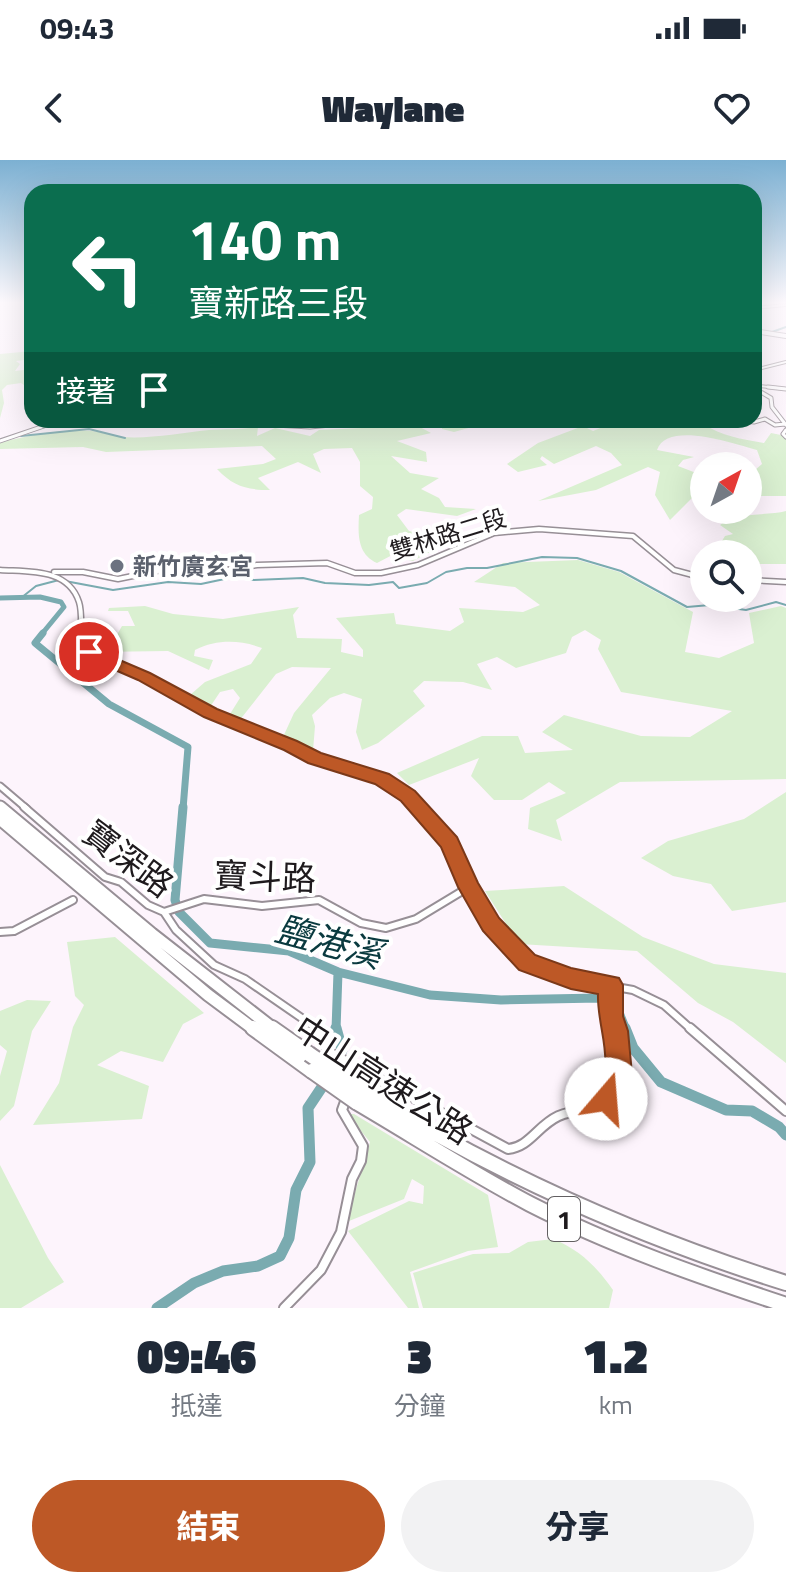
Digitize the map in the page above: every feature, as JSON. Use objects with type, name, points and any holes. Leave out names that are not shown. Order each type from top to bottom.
[{"type":"highway","name":"中山高速公路","points":[[0,807],[114,906],[243,1008],[309,1054],[360,1097],[530,1203],[615,1244],[711,1281],[786,1305]]},
{"type":"highway","name":"中山高速公路","points":[[0,819],[197,986],[312,1071],[533,1188],[708,1260],[786,1283]]},
{"type":"street","points":[[762,368],[786,362]]},
{"type":"street","points":[[762,387],[786,389]]},
{"type":"street","points":[[762,392],[771,398],[773,411],[786,424]]},
{"type":"street","points":[[762,420],[775,425],[786,424]]},
{"type":"street","points":[[786,424],[783,434],[786,437]]},
{"type":"street","points":[[0,441],[38,428]]},
{"type":"street","name":"雙林路二段","points":[[0,570],[83,572],[118,579],[167,569],[209,573],[257,565],[327,563],[352,573],[367,574],[413,566],[497,532],[539,529],[633,536],[674,570],[690,574]]},
{"type":"street","points":[[49,573],[60,577],[79,601],[82,642],[89,652],[144,676],[210,713],[291,745],[314,758],[370,774],[394,786],[414,802],[450,843],[469,887],[491,924],[527,962],[571,979],[642,994],[671,1010],[786,1111]]},
{"type":"street","points":[[762,581],[786,582]]},
{"type":"street","name":"寶深路","points":[[0,786],[105,877],[119,880],[150,908],[164,912],[176,930],[214,965],[245,979],[319,1030],[328,1050],[335,1056],[512,1150],[564,1111],[580,1109],[594,1112],[599,1109],[619,1074],[615,1031],[610,1016],[610,985]]},
{"type":"street","name":"寶斗路","points":[[164,912],[204,899],[262,906],[319,900],[361,923],[386,928],[416,919],[469,887]]},
{"type":"street","points":[[0,932],[14,931],[73,900]]},
{"type":"street","points":[[284,1308],[321,1270],[341,1232],[352,1179],[363,1148],[342,1107],[361,1071]]},
{"type":"green space","points":[[0,356],[24,356],[24,360],[16,361],[20,364],[15,371],[24,370],[24,385],[7,385],[2,390],[4,403],[0,418]]},
{"type":"green space","points":[[249,428],[258,428],[257,436],[275,428],[310,436],[319,430],[422,428],[431,433],[397,441],[426,452],[427,462],[391,456],[410,473],[439,478],[421,489],[439,498],[445,507],[476,509],[457,516],[406,509],[397,515],[409,531],[431,536],[434,550],[413,561],[403,559],[411,542],[396,536],[388,543],[392,552],[398,552],[377,563],[362,549],[359,536],[359,515],[372,509],[373,497],[360,486],[360,462],[352,448],[324,449],[313,454],[321,473],[298,462],[258,478],[270,490],[240,486],[217,469],[263,464],[276,459],[262,446],[106,452],[83,447],[0,449],[0,443],[68,431],[133,437]]},
{"type":"green space","points":[[442,428],[468,428],[454,432]]},
{"type":"green space","points":[[578,428],[593,431],[600,428],[711,428],[764,443],[771,433],[786,436],[786,496],[762,496],[762,452],[718,439],[687,435],[663,441],[657,450],[690,456],[678,466],[690,471],[690,500],[670,520],[655,495],[660,472],[648,467],[596,490],[538,501],[622,465],[611,453],[596,446],[554,464],[542,456],[540,459],[547,465],[518,472],[507,464],[538,443]]},
{"type":"green space","points":[[786,511],[786,564],[762,564],[762,540],[723,540],[733,534],[722,524],[762,524],[762,514]]},
{"type":"green space","points":[[578,560],[619,572],[693,612],[685,652],[719,658],[754,643],[749,613],[781,606],[786,608],[786,779],[620,782],[556,820],[562,841],[528,829],[530,808],[566,793],[549,782],[522,800],[494,800],[471,776],[479,758],[409,785],[397,773],[482,736],[518,736],[525,753],[573,750],[542,732],[564,715],[641,736],[690,737],[732,711],[621,692],[598,649],[601,640],[585,630],[572,637],[566,653],[516,668],[497,657],[477,664],[492,690],[463,682],[424,681],[413,691],[425,706],[378,743],[362,750],[356,732],[362,699],[344,693],[330,698],[312,715],[315,726],[313,751],[283,737],[294,713],[331,668],[292,667],[276,674],[239,721],[230,714],[240,698],[233,689],[220,692],[208,710],[190,695],[205,682],[251,664],[262,648],[228,642],[195,650],[194,656],[213,660],[209,670],[168,651],[96,652],[113,642],[122,626],[135,626],[128,611],[108,611],[109,608],[145,606],[173,614],[223,619],[299,607],[293,615],[297,638],[342,639],[341,652],[363,657],[363,650],[336,618],[394,613],[396,624],[450,631],[464,622],[459,608],[523,612],[540,605],[515,587],[474,582],[503,563]]},
{"type":"green space","points":[[786,792],[786,902],[732,911],[711,884],[673,876],[641,858],[668,841],[744,819]]},
{"type":"green space","points":[[564,886],[643,937],[714,964],[786,973],[786,1063],[733,1022],[698,1003],[637,951],[519,944],[485,891]]},
{"type":"green space","points":[[115,937],[204,1013],[183,1024],[163,1062],[121,1051],[97,1065],[149,1086],[142,1119],[33,1125],[59,1083],[73,1027],[84,1005],[75,996],[67,942]]},
{"type":"green space","points":[[27,1000],[51,1001],[32,1031],[14,1106],[0,1121],[0,1076],[7,1051],[0,1045],[0,1011]]},
{"type":"green space","points":[[347,1114],[354,1114],[488,1195],[498,1247],[468,1251],[410,1272],[419,1308],[408,1308],[348,1231],[409,1201],[423,1204],[424,1186],[412,1179],[404,1199],[349,1221],[370,1142]]},
{"type":"green space","points":[[0,1165],[48,1258],[64,1282],[21,1308],[0,1308]]},
{"type":"green space","points":[[553,1239],[579,1254],[600,1273],[613,1290],[609,1308],[423,1308],[413,1273],[473,1254],[509,1253],[528,1242]]},
{"type":"waterway","points":[[21,436],[89,429],[125,438]]},
{"type":"waterway","points":[[65,581],[113,590],[168,582],[201,584],[234,577],[254,580],[303,578],[325,583],[369,585],[393,582],[399,588],[427,583],[446,572],[467,568],[487,568],[542,557],[577,558],[621,571],[687,607],[710,605],[746,610],[776,602],[786,605]]},
{"type":"waterway","points":[[21,598],[36,586],[59,580]]},
{"type":"waterway","name":"鹽港溪","points":[[0,598],[40,597],[61,602],[64,607],[41,635]]},
{"type":"waterway","name":"鹽港溪","points":[[43,633],[35,643],[109,704],[188,747],[183,809]]},
{"type":"waterway","name":"鹽港溪","points":[[183,807],[175,900],[179,912],[210,943],[289,951],[338,972]]},
{"type":"waterway","points":[[336,1028],[338,972]]},
{"type":"waterway","name":"鹽港溪","points":[[338,972],[430,995],[501,1000],[599,998],[618,1010],[626,1030]]},
{"type":"waterway","points":[[332,1070],[342,1050],[336,1028]]},
{"type":"waterway","name":"鹽港溪","points":[[625,1028],[633,1048],[661,1082],[726,1110],[752,1111],[779,1127],[786,1135]]},
{"type":"waterway","points":[[157,1308],[194,1283],[223,1271],[258,1266],[280,1256],[289,1238],[296,1190],[310,1162],[308,1108],[326,1081]]},
{"type":"place","name":"新竹廣玄宮","points":[[117,566]]},
{"type":"route","points":[[89,652],[144,676],[210,713],[291,745],[314,758],[382,779],[408,796],[450,843],[479,907],[491,924],[527,962],[571,979],[610,985],[610,1016],[615,1031],[619,1074],[606,1099]]}]
